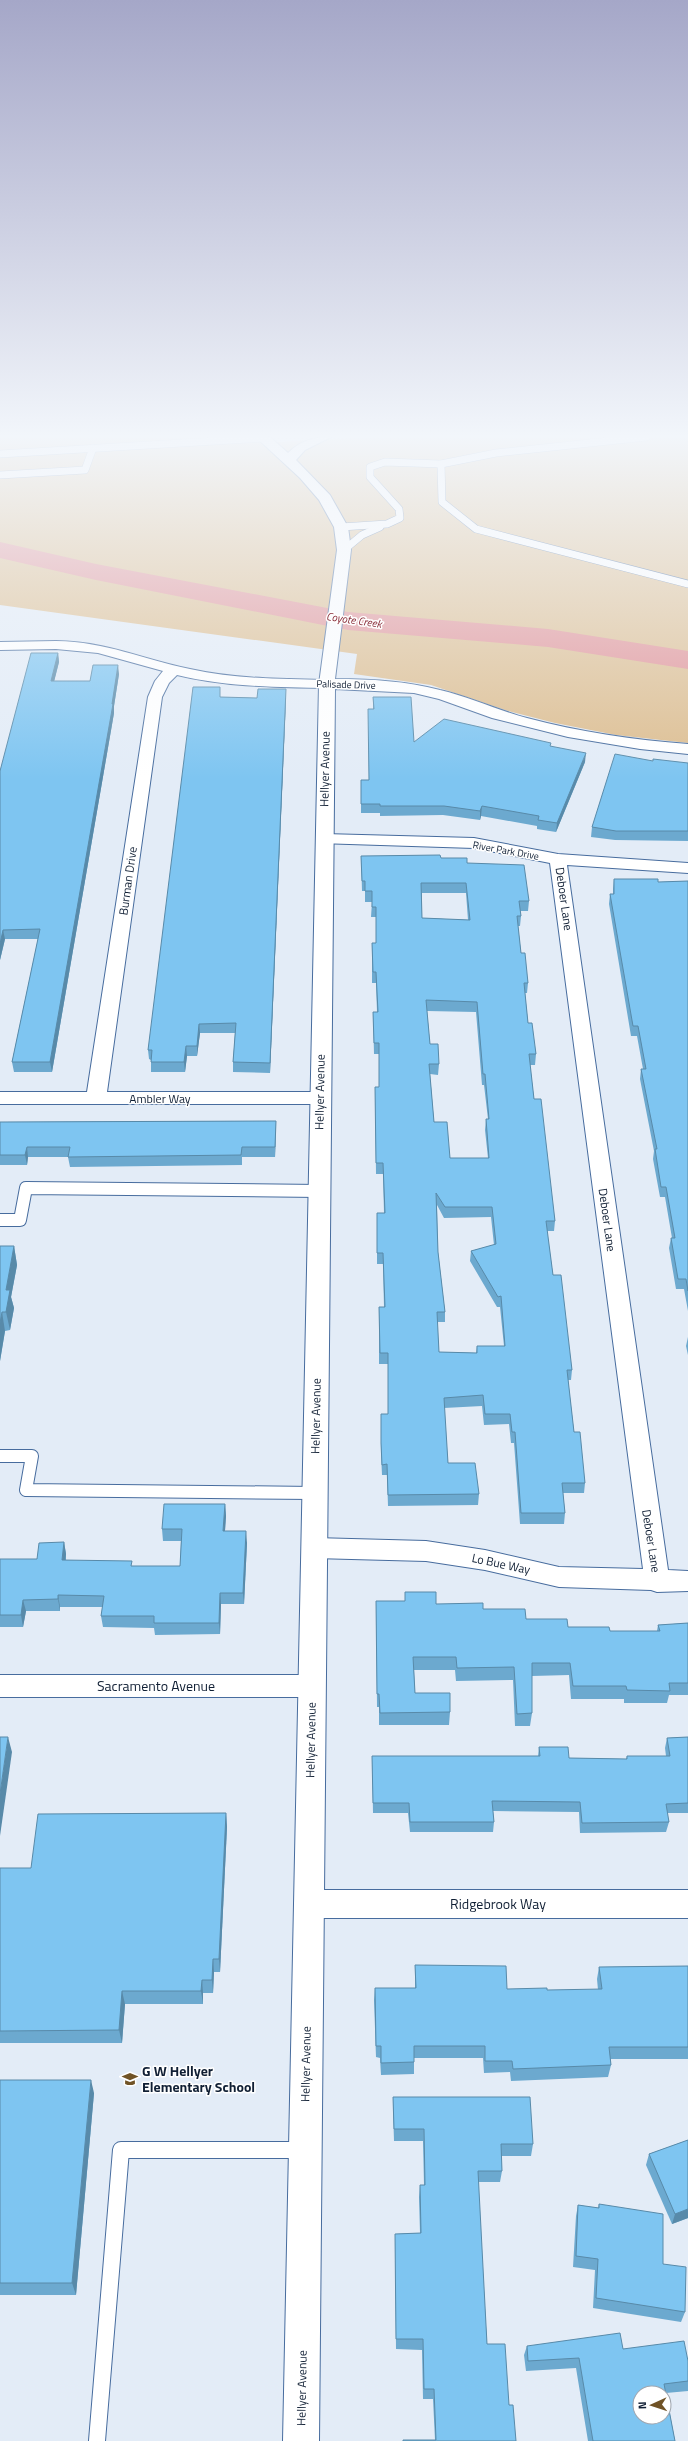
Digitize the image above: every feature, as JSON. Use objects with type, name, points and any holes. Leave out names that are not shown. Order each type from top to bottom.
[{"type":"street","name":"Hellyer Avenue","points":[[301,2441],[327,675],[344,551]]},
{"type":"street","name":"Palisade Drive","points":[[0,646],[56,645],[110,651],[173,670],[242,682],[327,675],[426,691],[497,715],[552,729],[615,741],[688,749]]},
{"type":"street","name":"Burman Drive","points":[[96,1098],[155,697],[162,682],[173,670]]},
{"type":"street","name":"River Park Drive","points":[[324,839],[474,843],[558,859],[688,868]]},
{"type":"street","name":"Deboer Lane","points":[[558,859],[657,1582]]},
{"type":"street","name":"Ambler Way","points":[[0,1098],[320,1098]]},
{"type":"street","name":"Lo Bue Way","points":[[314,1548],[426,1551],[485,1560],[559,1577],[657,1582],[688,1581]]},
{"type":"street","name":"Sacramento Avenue","points":[[0,1686],[311,1686]]},
{"type":"street","name":"Ridgebrook Way","points":[[308,1904],[688,1904]]},
{"type":"lane","points":[[563,551],[688,584]]},
{"type":"lane","points":[[0,1220],[20,1220],[26,1188],[320,1191]]},
{"type":"lane","points":[[0,1456],[32,1456],[26,1490],[314,1492]]},
{"type":"lane","points":[[96,2441],[121,2150],[305,2150]]},
{"type":"shaded area","points":[[0,551],[688,551],[688,743],[616,735],[555,723],[508,711],[431,685],[354,674],[357,654],[0,605]]},
{"type":"building","points":[[31,653],[58,653],[51,681],[90,681],[93,665],[118,665],[113,704],[50,1062],[12,1062],[40,929],[3,930],[0,944],[0,771]]},
{"type":"building","points":[[193,687],[220,687],[220,697],[257,698],[258,689],[286,689],[270,1063],[233,1062],[236,1023],[199,1024],[197,1046],[186,1046],[184,1062],[151,1062],[152,1050],[148,1050]]},
{"type":"building","points":[[373,697],[411,697],[414,742],[444,719],[551,743],[550,746],[586,753],[557,823],[538,820],[539,816],[482,806],[480,811],[444,806],[380,806],[380,804],[361,804],[361,780],[369,780],[368,709],[374,709]]},
{"type":"building","points":[[615,754],[653,761],[653,759],[688,763],[688,831],[616,831],[592,827]]},
{"type":"building","points":[[440,855],[441,858],[467,858],[467,863],[524,865],[529,901],[519,901],[521,916],[517,916],[521,953],[525,953],[528,983],[524,983],[528,1023],[532,1023],[536,1054],[529,1054],[534,1099],[541,1099],[555,1221],[546,1221],[553,1275],[561,1275],[572,1370],[567,1370],[574,1432],[580,1432],[585,1483],[562,1483],[565,1513],[521,1513],[515,1432],[512,1432],[510,1414],[485,1414],[483,1395],[444,1398],[448,1463],[475,1463],[479,1494],[388,1495],[387,1464],[382,1465],[381,1414],[388,1414],[388,1353],[380,1353],[379,1307],[385,1307],[383,1253],[377,1253],[377,1213],[385,1213],[383,1163],[376,1163],[375,1087],[379,1087],[379,1043],[374,1043],[373,1012],[378,1012],[376,972],[373,972],[372,943],[376,943],[376,907],[372,907],[372,891],[365,891],[365,881],[362,881],[361,856]],"holes":[[[421,883],[466,883],[470,920],[422,918]],[[426,1000],[477,1002],[483,1074],[485,1074],[489,1119],[486,1119],[489,1158],[450,1158],[447,1122],[434,1122],[429,1064],[439,1064],[438,1044],[430,1044]],[[436,1193],[445,1207],[492,1207],[496,1244],[471,1251],[498,1297],[501,1296],[505,1346],[477,1346],[477,1353],[439,1352],[437,1312],[445,1312],[438,1252]]]},
{"type":"building","points":[[614,879],[658,879],[658,882],[688,881],[688,1291],[686,1279],[678,1279],[671,1238],[675,1238],[666,1187],[661,1187],[655,1149],[657,1149],[641,1069],[646,1069],[638,1026],[633,1026],[610,894],[614,894]]},
{"type":"building","points":[[276,1121],[275,1147],[242,1147],[241,1155],[68,1157],[70,1147],[27,1147],[25,1155],[0,1155],[0,1122]]},
{"type":"building","points":[[0,1246],[14,1246],[6,1290],[10,1290],[6,1312],[2,1312],[0,1323]]},
{"type":"building","points":[[164,1504],[225,1504],[223,1531],[246,1531],[243,1593],[220,1593],[219,1623],[154,1623],[154,1616],[101,1616],[104,1596],[58,1595],[58,1599],[23,1600],[21,1615],[0,1615],[0,1559],[37,1559],[39,1543],[64,1542],[62,1560],[132,1561],[131,1566],[180,1566],[182,1529],[162,1529]]},
{"type":"building","points":[[405,1592],[436,1592],[436,1604],[483,1603],[483,1609],[525,1609],[526,1619],[567,1619],[568,1627],[609,1627],[610,1631],[660,1631],[658,1625],[688,1623],[688,1683],[669,1683],[670,1691],[627,1690],[626,1686],[573,1686],[570,1663],[532,1663],[532,1713],[517,1714],[514,1667],[457,1668],[456,1657],[413,1657],[415,1693],[450,1693],[450,1712],[380,1713],[379,1694],[377,1694],[376,1601],[405,1601]]},
{"type":"building","points":[[0,1737],[8,1737],[0,1794]]},
{"type":"building","points":[[688,1737],[688,1803],[666,1804],[669,1822],[582,1823],[580,1802],[492,1801],[494,1822],[410,1822],[409,1803],[373,1803],[372,1756],[540,1756],[539,1747],[568,1747],[569,1758],[627,1759],[627,1756],[670,1756],[667,1738]]},
{"type":"building","points":[[226,1813],[219,1959],[213,1959],[212,1980],[202,1980],[201,1991],[122,1991],[119,2030],[0,2031],[0,1868],[31,1868],[38,1814]]},
{"type":"building","points":[[415,1965],[506,1966],[507,1989],[547,1988],[547,1990],[602,1989],[599,1967],[688,1966],[688,2047],[609,2047],[611,2065],[513,2069],[512,2061],[485,2061],[485,2046],[414,2046],[414,2062],[381,2063],[381,2046],[376,2046],[375,1988],[416,1988]]},
{"type":"building","points":[[0,2080],[91,2080],[72,2283],[0,2283]]},
{"type":"building","points":[[393,2097],[530,2097],[533,2144],[501,2144],[502,2171],[478,2171],[487,2344],[505,2344],[509,2405],[513,2405],[516,2441],[403,2441],[436,2440],[434,2389],[424,2389],[423,2339],[396,2339],[395,2234],[421,2233],[420,2185],[425,2185],[424,2129],[394,2129]]},
{"type":"building","points":[[688,2140],[688,2209],[675,2214],[649,2154]]},
{"type":"building","points":[[599,2204],[663,2214],[663,2264],[686,2267],[685,2312],[596,2298],[598,2259],[576,2256],[578,2205],[599,2208]]},
{"type":"building","points":[[620,2333],[623,2349],[684,2341],[688,2361],[688,2381],[664,2385],[632,2385],[632,2425],[672,2425],[675,2441],[593,2441],[579,2358],[528,2361],[527,2346]]},
{"type":"waterway","name":"Coyote Creek","points":[[4,551],[96,572],[348,621],[548,638],[688,660]]},
{"type":"place","name":"G W Hellyer Elementary School","points":[[130,2079]]}]
